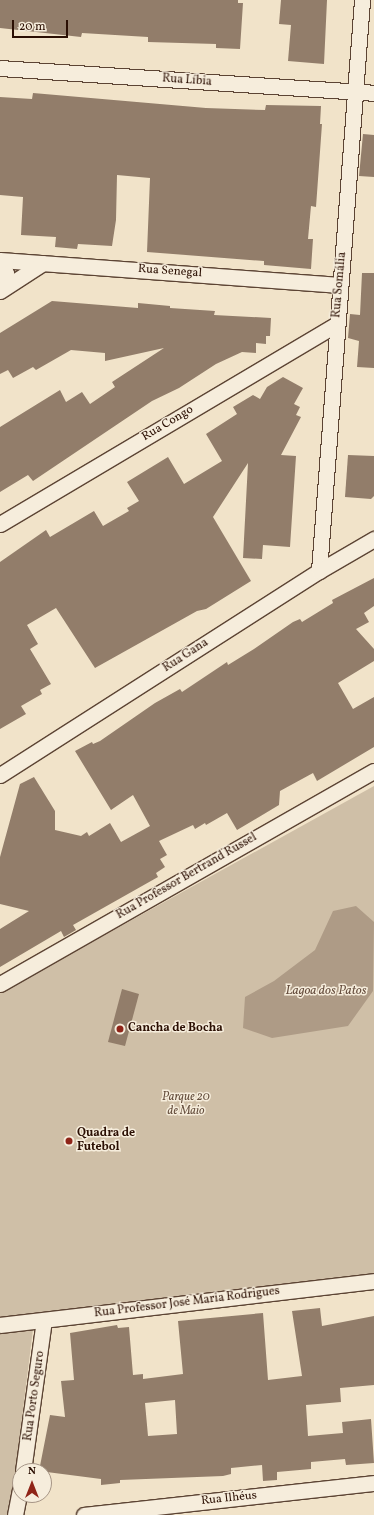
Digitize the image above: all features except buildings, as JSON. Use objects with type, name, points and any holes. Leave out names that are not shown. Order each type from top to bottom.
[{"type":"street","name":"Rua Somália","points":[[319,571],[340,285],[357,93],[362,0]]},
{"type":"street","name":"Rua Líbia","points":[[0,68],[374,94]]},
{"type":"street","name":"Rua Senegal","points":[[0,260],[340,285]]},
{"type":"street","points":[[0,290],[42,263]]},
{"type":"street","points":[[0,272],[6,273],[0,277]]},
{"type":"street","name":"Rua Congo","points":[[0,524],[337,324]]},
{"type":"street","name":"Rua Gana","points":[[0,775],[319,571],[374,539]]},
{"type":"street","name":"Rua Professor Bertrand Russel","points":[[0,984],[374,771]]},
{"type":"street","name":"Rua Professor José Maria Rodrigues","points":[[0,1325],[374,1281]]},
{"type":"street","name":"Rua Porto Seguro","points":[[24,1463],[44,1320]]},
{"type":"street","name":"Rua Ilhéus","points":[[84,1515],[374,1483]]},
{"type":"street","points":[[15,1515],[17,1503]]},
{"type":"green space","name":"Parque 20 de Maio","points":[[374,786],[374,1274],[0,1319],[0,993]]},
{"type":"green space","points":[[33,1329],[16,1463],[12,1463],[12,1499],[10,1515],[0,1515],[0,1333]]},
{"type":"water","name":"Lagoa dos Patos","points":[[356,906],[374,922],[373,991],[348,1026],[272,1038],[243,1028],[245,997],[274,981],[315,950],[333,911]]},
{"type":"place","name":"Cancha de Bocha","points":[[120,1029]]},
{"type":"place","name":"Quadra de Futebol","points":[[69,1141]]}]
